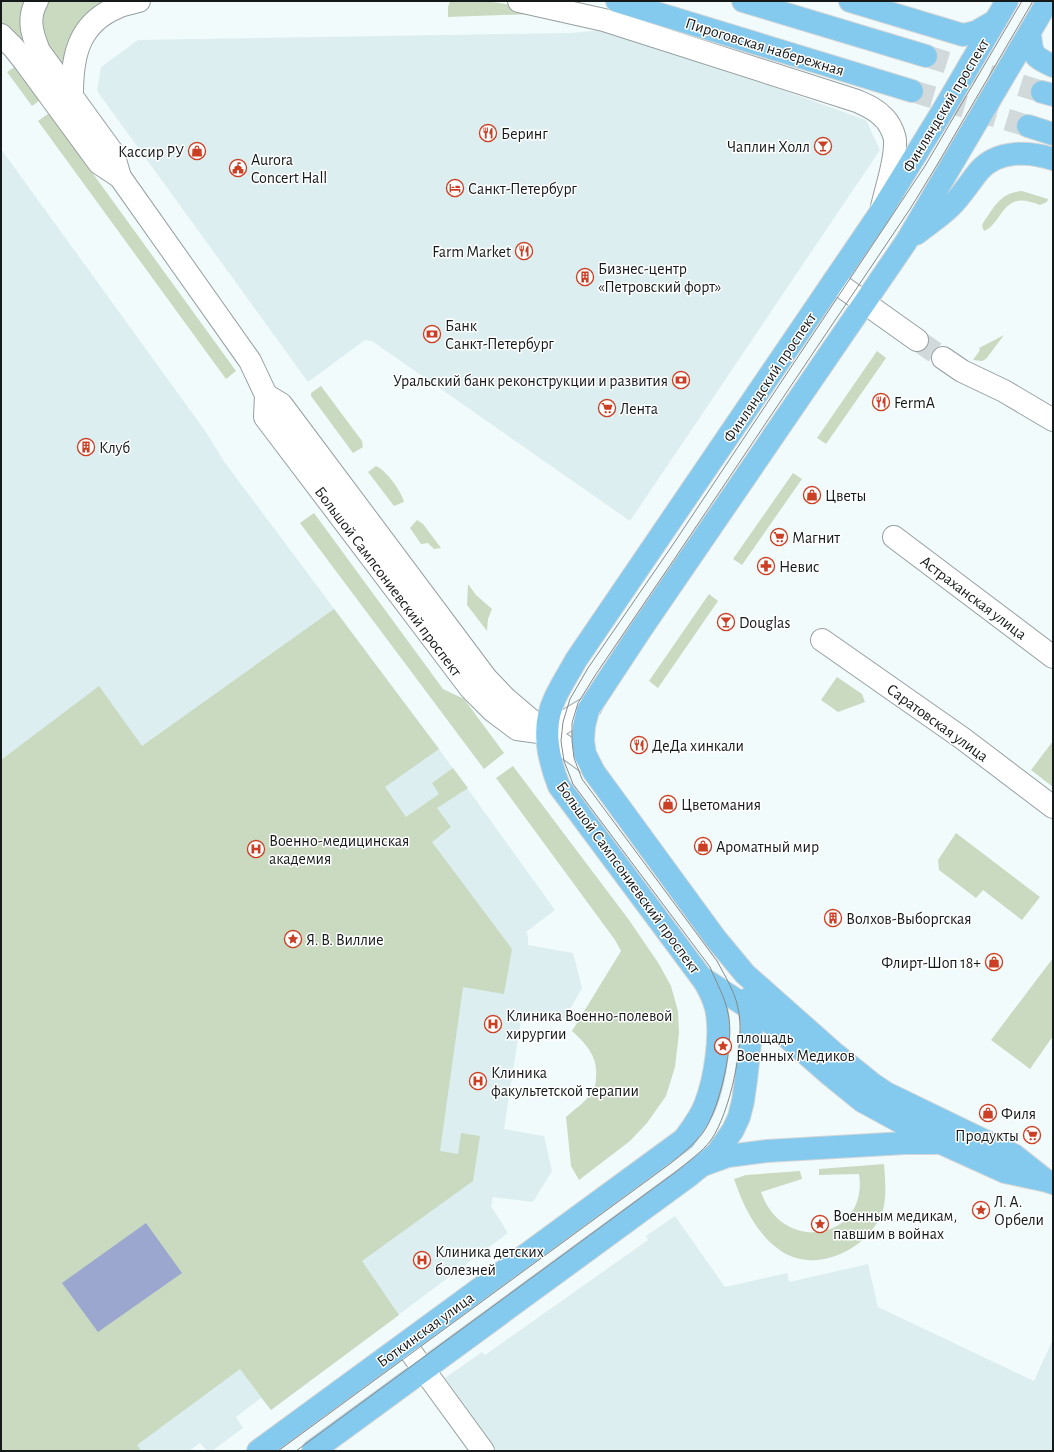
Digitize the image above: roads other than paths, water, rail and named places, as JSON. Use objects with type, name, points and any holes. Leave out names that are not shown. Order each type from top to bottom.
[{"type":"main road","name":"Пироговская набережная","points":[[617,1],[912,91]]},
{"type":"main road","points":[[743,1],[926,56]]},
{"type":"main road","points":[[850,1],[963,35],[976,32],[995,21]]},
{"type":"main road","name":"Финляндский проспект","points":[[546,733],[548,721],[555,700],[576,660],[880,213],[1007,1]]},
{"type":"main road","points":[[591,706],[640,631],[906,242],[1030,34],[1048,1]]},
{"type":"main road","points":[[1030,34],[1031,50],[1039,59],[1053,66]]},
{"type":"main road","points":[[1028,126],[1053,134]]},
{"type":"main road","points":[[906,242],[950,208],[980,170],[999,157],[1019,153],[1053,159]]},
{"type":"main road","name":"Большой Сампсониевский проспект","points":[[591,706],[588,710],[584,733],[585,754],[588,763],[716,940],[745,974],[783,1009],[874,1085],[886,1093],[1014,1155],[1050,1182]]},
{"type":"main road","name":"Большой Сампсониевский проспект","points":[[546,733],[552,769],[559,786],[701,977],[766,1019],[862,1101],[943,1144],[1005,1172],[1050,1182]]},
{"type":"main road","points":[[703,1165],[726,1141],[739,1117],[743,1101],[749,1062],[752,1026],[745,974]]},
{"type":"main road","points":[[701,977],[716,1008],[719,1029],[736,1016],[750,1009],[783,1009]]},
{"type":"main road","name":"Боткинская улица","points":[[258,1451],[684,1139],[696,1123],[705,1105],[712,1081],[719,1029]]},
{"type":"main road","points":[[703,1165],[728,1156],[767,1151],[929,1142],[943,1144]]},
{"type":"main road","name":"Боткинская улица","points":[[313,1451],[703,1165]]},
{"type":"street","points":[[37,1],[32,18],[32,34],[39,50],[113,153],[120,176]]},
{"type":"street","points":[[72,94],[74,62],[77,48],[83,35],[92,24],[103,15],[117,7],[139,1]]},
{"type":"street","points":[[519,1],[604,20],[857,101],[871,108],[884,117],[891,129],[896,143],[880,213]]},
{"type":"street","points":[[1,35],[25,62],[99,163],[120,176]]},
{"type":"street","name":"Большой Сампсониевский проспект","points":[[120,176],[250,361],[266,395],[266,417],[471,689],[493,711],[516,730],[546,733]]},
{"type":"street","points":[[834,281],[917,340]]},
{"type":"street","points":[[943,358],[962,371],[1004,391],[1053,420]]},
{"type":"street","name":"Астраханская улица","points":[[894,538],[1053,657]]},
{"type":"street","name":"Саратовская улица","points":[[822,640],[962,738],[1053,807]]},
{"type":"street","points":[[588,763],[546,733],[591,706]]},
{"type":"street","points":[[405,1344],[483,1451]]},
{"type":"water","points":[[146,1223],[182,1273],[98,1332],[62,1283]]},
{"type":"tunnel","points":[[926,56],[1042,92]]},
{"type":"tunnel","points":[[912,91],[1028,126]]},
{"type":"tunnel","points":[[917,340],[943,358]]},
{"type":"tram line","points":[[278,1451],[671,1163],[695,1142],[709,1123],[720,1093],[728,1058],[730,1026],[725,1001],[710,967],[573,784],[564,761],[561,741],[563,722],[570,699],[588,668],[674,543],[925,166],[1022,1]]},
{"type":"tram line","points":[[296,1451],[677,1171],[704,1148],[718,1128],[730,1095],[738,1057],[740,1022],[735,996],[717,961],[582,779],[574,758],[572,723],[578,703],[596,674],[910,209],[1033,1]]},
{"type":"place","name":"Беринг","points":[[488,133]]},
{"type":"place","name":"Чаплин Холл","points":[[823,146]]},
{"type":"place","name":"Кассир РУ","points":[[197,151]]},
{"type":"place","name":"Aurora Concert Hall","points":[[238,168]]},
{"type":"place","name":"Санкт-Петербург","points":[[455,188]]},
{"type":"place","name":"Farm Market","points":[[524,251]]},
{"type":"place","name":"Бизнес-центр «Петровский форт»","points":[[585,277]]},
{"type":"place","name":"Банк Санкт-Петербург","points":[[432,334]]},
{"type":"place","name":"Уральский банк реконструкции и развития","points":[[681,380]]},
{"type":"place","name":"FermA","points":[[881,402]]},
{"type":"place","name":"Лента","points":[[607,408]]},
{"type":"place","name":"Клуб","points":[[86,447]]},
{"type":"place","name":"Цветы","points":[[812,495]]},
{"type":"place","name":"Магнит","points":[[779,537]]},
{"type":"place","name":"Невис","points":[[766,566]]},
{"type":"place","name":"Douglas","points":[[726,622]]},
{"type":"place","name":"ДеДа хинкали","points":[[639,745]]},
{"type":"place","name":"Цветомания","points":[[668,804]]},
{"type":"place","name":"Ароматный мир","points":[[703,846]]},
{"type":"place","name":"Военно-медицинская академия","points":[[256,849]]},
{"type":"place","name":"Волхов-Выборгская","points":[[833,918]]},
{"type":"place","name":"Я. В. Виллие","points":[[293,939]]},
{"type":"place","name":"Флирт-Шоп 18+","points":[[994,962]]},
{"type":"place","name":"Клиника Военно-полевой хирургии","points":[[493,1024]]},
{"type":"place","name":"площадь Военных Медиков","points":[[723,1046]]},
{"type":"place","name":"Клиника факультетской терапии","points":[[478,1081]]},
{"type":"place","name":"Филя","points":[[988,1113]]},
{"type":"place","name":"Продукты","points":[[1032,1135]]},
{"type":"place","name":"Л. А. Орбели","points":[[981,1210]]},
{"type":"place","name":"Военным медикам, павшим в войнах","points":[[820,1224]]},
{"type":"place","name":"Клиника детских болезней","points":[[422,1260]]}]
